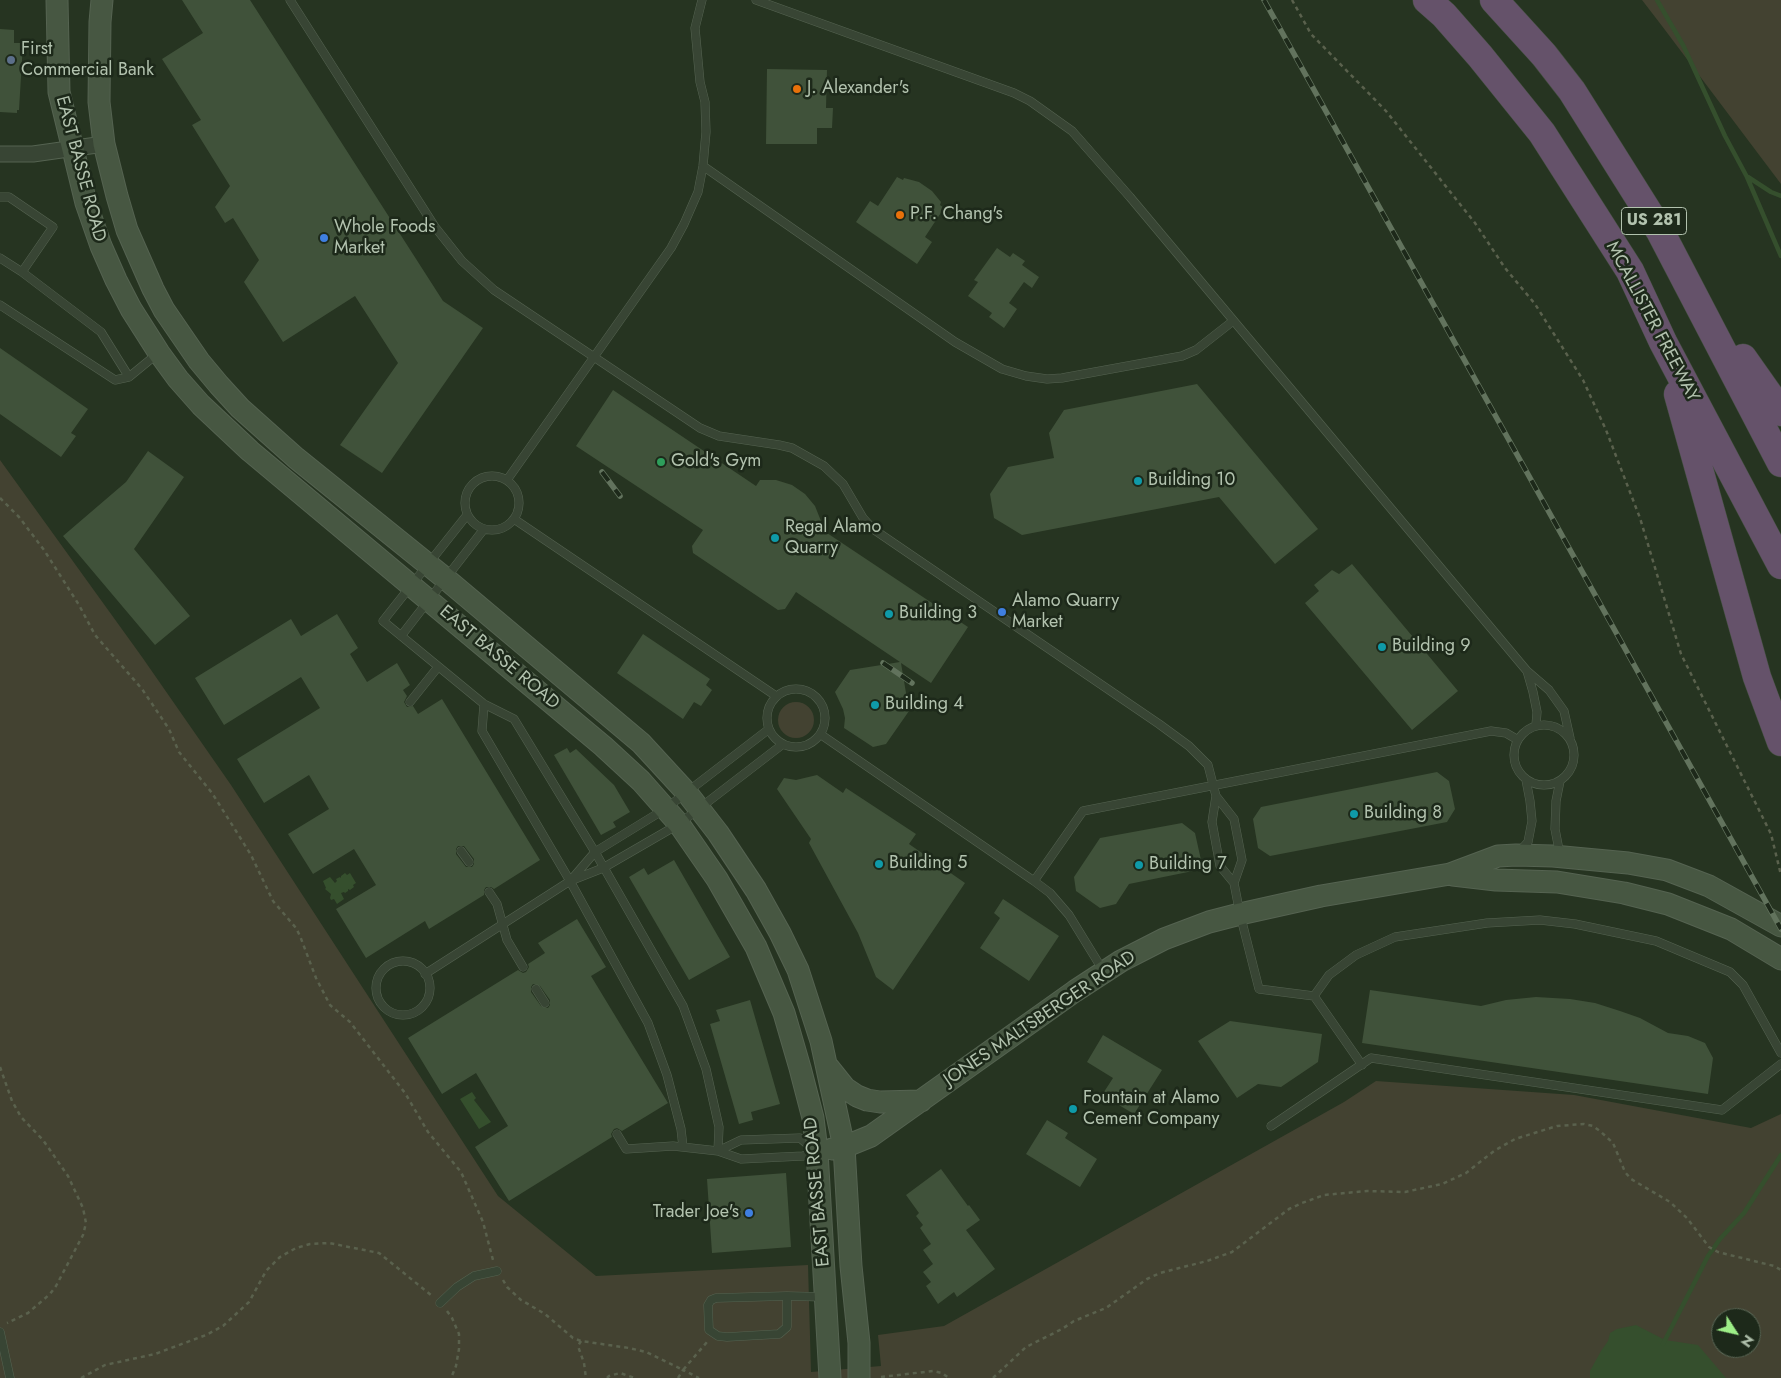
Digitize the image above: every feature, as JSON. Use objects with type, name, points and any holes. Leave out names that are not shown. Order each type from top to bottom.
[{"type":"highway","name":"MCALLISTER FREEWAY","points":[[1427,0],[1444,14],[1542,134],[1630,271],[1663,342],[1781,565]]},
{"type":"highway","name":"US 281","points":[[1494,0],[1544,55],[1572,91],[1660,231],[1781,463]]},
{"type":"highway","points":[[1670,249],[1781,412]]},
{"type":"highway","points":[[1663,342],[1757,677],[1781,742]]},
{"type":"main road","name":"EAST BASSE ROAD","points":[[57,0],[58,92],[86,203],[101,246],[131,309],[178,379],[201,405],[270,468],[604,746],[642,782],[680,824],[717,879],[756,947],[784,1013],[813,1118],[817,1151],[830,1378]]},
{"type":"main road","name":"EAST BASSE ROAD","points":[[102,0],[99,102],[104,144],[116,196],[127,230],[153,289],[164,310],[193,353],[240,408],[286,449],[428,564],[641,743],[693,802],[737,860],[780,933],[798,970],[816,1024],[828,1066],[844,1147],[851,1266],[859,1343],[859,1378]]},
{"type":"main road","points":[[270,468],[286,449]]},
{"type":"main road","name":"JONES MALTSBERGER ROAD","points":[[817,1151],[844,1147],[871,1136],[1120,961],[1164,939],[1209,922],[1240,914],[1321,896],[1450,874],[1498,856],[1516,855],[1561,856],[1628,863],[1666,870],[1709,886],[1781,926]]},
{"type":"main road","name":"JONES MALTSBERGER ROAD","points":[[1450,874],[1496,880],[1557,882],[1624,893],[1668,904],[1731,929],[1781,959]]},
{"type":"main road","points":[[828,1066],[846,1088],[867,1100],[880,1102],[921,1100]]},
{"type":"street","points":[[0,154],[33,154],[104,144]]},
{"type":"lane","points":[[290,0],[435,228],[448,246],[494,290],[593,358],[709,433],[792,448],[824,466],[843,484],[863,518],[873,529],[1189,746],[1208,765],[1216,796],[1234,819],[1242,860],[1234,883]]},
{"type":"lane","points":[[507,480],[676,240],[698,192],[703,166],[706,132],[705,102],[700,82],[695,28],[702,0]]},
{"type":"lane","points":[[756,0],[1014,93],[1030,101],[1072,131],[1102,164],[1527,671],[1549,690],[1564,712],[1574,749],[1574,761],[1569,773],[1560,781],[1549,785],[1537,785],[1526,780],[1519,772],[1515,764],[1514,754],[1518,740],[1527,730],[1536,726],[1551,725],[1559,728],[1570,738]]},
{"type":"lane","points":[[703,166],[955,342],[1002,370],[1047,379],[1062,378],[1182,356],[1196,350],[1233,321]]},
{"type":"lane","points":[[0,197],[9,197],[53,227],[22,272]]},
{"type":"lane","points":[[0,258],[22,272],[100,332],[129,377]]},
{"type":"lane","points":[[0,305],[115,380],[129,377],[159,353]]},
{"type":"lane","points":[[492,476],[507,480],[515,488],[519,498],[518,509],[514,519],[506,526],[495,530],[477,526],[467,515],[464,505],[470,486],[478,479],[492,476]]},
{"type":"lane","points":[[467,515],[383,621],[484,704],[514,719],[595,852],[684,1006],[706,1069],[719,1127],[718,1151]]},
{"type":"lane","points":[[514,519],[776,696]]},
{"type":"lane","points":[[401,636],[484,529]]},
{"type":"lane","points":[[410,702],[438,667]]},
{"type":"lane","points":[[1527,671],[1534,692],[1537,712],[1536,726]]},
{"type":"lane","points":[[790,689],[800,689],[817,697],[825,715],[824,725],[820,734],[808,744],[791,746],[783,744],[775,738],[769,729],[767,712],[770,703],[776,696],[790,689]]},
{"type":"lane","points":[[484,704],[482,731],[570,881],[648,1023],[667,1074],[681,1129],[683,1147]]},
{"type":"lane","points":[[425,974],[570,881],[604,868],[680,824],[693,802],[769,729]]},
{"type":"lane","points":[[1034,881],[1083,811],[1491,731],[1506,733],[1518,740]]},
{"type":"lane","points":[[820,734],[1050,893],[1068,915],[1104,972]]},
{"type":"lane","points":[[570,881],[595,852],[665,809],[693,802],[783,744]]},
{"type":"lane","points":[[1516,855],[1528,842],[1532,821],[1526,780]]},
{"type":"lane","points":[[1560,781],[1556,801],[1556,829],[1561,856]]},
{"type":"lane","points":[[1216,796],[1212,822],[1220,866],[1234,883],[1259,989],[1314,996],[1362,1065]]},
{"type":"lane","points":[[461,851],[469,862]]},
{"type":"lane","points":[[489,892],[497,904],[507,940],[522,967]]},
{"type":"lane","points":[[1314,996],[1329,974],[1356,954],[1395,938],[1487,923],[1540,920],[1575,924],[1656,941],[1730,972],[1743,985],[1781,1053]]},
{"type":"lane","points":[[398,962],[408,962],[418,966],[425,974],[429,983],[429,994],[425,1003],[418,1011],[408,1015],[397,1015],[388,1011],[380,1003],[376,994],[376,983],[380,974],[388,966],[398,962]]},
{"type":"lane","points":[[536,989],[545,1004]]},
{"type":"lane","points":[[1271,1126],[1371,1058],[1722,1110],[1781,1064]]},
{"type":"lane","points":[[617,1134],[626,1149],[673,1146],[718,1151],[740,1159],[803,1156],[817,1151]]},
{"type":"lane","points":[[718,1151],[741,1140],[800,1138],[817,1151]]},
{"type":"lane","points":[[440,1303],[470,1279],[497,1271]]},
{"type":"lane","points":[[787,1296],[787,1327],[779,1334],[727,1337],[714,1335],[709,1330],[708,1305],[711,1300],[716,1298],[787,1296],[826,1297]]},
{"type":"lane","points":[[0,1332],[10,1378]]},
{"type":"path","points":[[1292,0],[1311,34],[1386,111],[1475,223],[1504,268],[1535,304],[1583,380],[1606,430],[1640,518],[1681,654],[1771,834],[1781,875]]},
{"type":"path","points":[[0,498],[19,518],[44,550],[79,605],[100,643],[142,690],[169,729],[179,752],[212,793],[251,855],[274,901],[296,928],[316,978],[330,1005],[350,1022],[405,1093],[428,1132],[461,1172],[483,1222],[488,1245],[497,1271],[507,1287],[521,1300],[545,1314],[573,1338],[646,1352],[699,1378]]},
{"type":"path","points":[[0,1067],[12,1101],[21,1117],[43,1140],[68,1176],[83,1208],[86,1222],[83,1236],[50,1294],[28,1313],[5,1324]]},
{"type":"path","points":[[993,1378],[1026,1347],[1074,1321],[1106,1308],[1160,1273],[1207,1261],[1232,1252],[1289,1210],[1302,1203],[1324,1196],[1367,1191],[1405,1192],[1442,1184],[1466,1174],[1494,1151],[1515,1139],[1557,1126],[1584,1124],[1593,1126],[1608,1137],[1613,1143],[1625,1172],[1631,1179],[1670,1202],[1687,1218],[1709,1247],[1718,1252],[1774,1266],[1781,1270]]},
{"type":"path","points":[[81,1378],[105,1366],[155,1354],[206,1335],[222,1326],[249,1302],[266,1270],[280,1257],[296,1248],[310,1244],[329,1244],[379,1253],[440,1303],[452,1318],[459,1334],[456,1366],[451,1378]]},
{"type":"path","points":[[678,1378],[714,1335]]},
{"type":"path","points":[[581,1341],[578,1346],[584,1363],[586,1378]]},
{"type":"path","points":[[881,1377],[933,1371],[942,1373],[949,1378]]},
{"type":"path","points":[[607,1378],[620,1373],[635,1378]]},
{"type":"shaded area","points":[[1642,0],[1781,0],[1781,184],[1662,26]]},
{"type":"shaded area","points":[[0,460],[142,657],[231,785],[498,1196],[596,1276],[808,1265],[811,1372],[881,1366],[878,1335],[944,1326],[1344,1102],[1376,1081],[1574,1095],[1751,1128],[1781,1114],[1781,1378],[0,1378]]},
{"type":"shaded area","points":[[796,702],[809,707],[814,720],[809,733],[796,738],[783,733],[778,720],[783,707]]},
{"type":"shaded area","points":[[345,873],[347,875],[350,873],[356,883],[350,890],[348,889],[345,893],[341,893],[344,899],[337,904],[334,899],[331,900],[331,894],[325,889],[323,881],[330,877],[335,883],[336,879],[341,878]]},
{"type":"shaded area","points":[[472,1092],[476,1098],[474,1100],[491,1122],[479,1129],[460,1099]]},
{"type":"shaded area","points":[[1636,1325],[1665,1340],[1698,1345],[1726,1378],[1590,1378],[1590,1371],[1608,1341],[1610,1333],[1617,1329]]},
{"type":"building","points":[[182,0],[250,0],[443,301],[483,328],[382,473],[340,445],[398,363],[355,296],[283,342],[244,282],[259,260],[233,218],[225,223],[215,207],[230,186],[192,125],[201,120],[162,59],[203,33]]},
{"type":"building","name":"First Commercial Bank","points":[[0,29],[14,30],[14,43],[23,43],[19,110],[17,110],[17,113],[0,112]]},
{"type":"building","name":"J. Alexander's","points":[[767,69],[827,70],[826,108],[833,108],[832,128],[817,128],[817,144],[766,144]]},
{"type":"building","name":"P.F. Chang's","points":[[897,177],[903,180],[904,178],[919,182],[932,191],[941,202],[940,205],[944,208],[925,237],[932,242],[917,264],[856,222],[870,201],[878,206]]},
{"type":"building","points":[[997,248],[1010,257],[1013,253],[1025,261],[1022,265],[1039,277],[1032,288],[1024,282],[1009,303],[1017,309],[1004,328],[989,317],[992,313],[968,296],[978,282],[974,280]]},
{"type":"building","points":[[0,348],[88,409],[71,433],[76,436],[61,457],[0,414]]},
{"type":"building","name":"Building 10","points":[[1197,384],[1318,529],[1275,564],[1219,497],[1022,535],[994,518],[990,494],[1008,467],[1054,458],[1049,433],[1064,410]]},
{"type":"building","points":[[613,390],[756,486],[760,480],[776,480],[792,485],[805,494],[815,506],[821,521],[818,527],[968,627],[931,683],[901,663],[909,711],[886,744],[873,747],[844,728],[845,718],[843,709],[835,692],[850,670],[900,662],[796,592],[785,609],[778,610],[693,553],[692,546],[703,530],[576,446]]},
{"type":"building","points":[[148,451],[184,477],[134,549],[190,616],[155,645],[63,536],[126,482]]},
{"type":"building","name":"Building 9","points":[[1352,564],[1458,691],[1412,730],[1305,603],[1319,591],[1314,585],[1332,570],[1339,574]]},
{"type":"building","points":[[337,614],[358,648],[350,654],[367,682],[397,663],[410,685],[403,690],[407,696],[404,702],[407,707],[413,706],[418,714],[442,699],[540,860],[494,889],[486,887],[484,895],[429,929],[425,921],[366,958],[336,909],[376,885],[354,849],[313,874],[288,834],[329,809],[309,775],[264,803],[237,759],[320,708],[301,677],[224,725],[195,678],[291,619],[301,636]],"holes":[[[458,846],[464,846],[474,859],[472,867],[466,867],[456,854]]]},
{"type":"building","points":[[643,634],[710,679],[706,685],[712,690],[701,706],[694,702],[683,719],[617,673]]},
{"type":"building","points":[[567,748],[570,753],[576,749],[614,785],[630,812],[613,822],[616,827],[601,835],[554,755]]},
{"type":"building","name":"Building 8","points":[[1437,772],[1449,781],[1455,809],[1447,822],[1270,856],[1258,848],[1253,819],[1261,807]]},
{"type":"building","name":"Building 5","points":[[817,775],[843,793],[846,788],[916,834],[909,844],[965,883],[893,990],[876,977],[858,933],[809,843],[811,839],[777,789],[784,778],[796,780]]},
{"type":"building","name":"Building 7","points":[[1182,823],[1195,833],[1201,860],[1193,871],[1129,884],[1116,904],[1100,908],[1076,891],[1074,877],[1100,838]]},
{"type":"building","points":[[674,860],[730,957],[689,980],[629,877],[644,868],[648,875]]},
{"type":"building","points":[[1003,899],[1059,936],[1029,981],[980,948],[1000,918],[994,913]]},
{"type":"building","points":[[577,919],[606,967],[591,976],[668,1103],[622,1131],[617,1128],[614,1129],[611,1134],[612,1137],[509,1201],[475,1147],[508,1126],[476,1073],[442,1094],[408,1038],[518,970],[523,973],[526,972],[529,967],[528,964],[545,953],[538,943]],"holes":[[[533,984],[540,986],[550,1000],[548,1008],[541,1006],[531,992]]]},
{"type":"building","points":[[1370,990],[1481,1006],[1506,1000],[1536,997],[1595,1003],[1640,1018],[1668,1033],[1688,1036],[1705,1043],[1713,1058],[1708,1094],[1362,1043]]},
{"type":"building","points":[[750,1000],[780,1104],[751,1112],[753,1120],[739,1124],[710,1024],[720,1021],[716,1010]]},
{"type":"building","points":[[1230,1021],[1322,1034],[1318,1062],[1281,1087],[1258,1084],[1237,1098],[1198,1041]]},
{"type":"building","points":[[1103,1035],[1162,1070],[1134,1114],[1102,1095],[1113,1078],[1087,1062]]},
{"type":"building","points":[[1047,1120],[1068,1133],[1065,1138],[1097,1159],[1080,1187],[1026,1154]]},
{"type":"building","points":[[941,1169],[980,1220],[966,1230],[995,1269],[957,1297],[954,1292],[938,1304],[926,1286],[931,1282],[923,1272],[933,1264],[923,1250],[931,1244],[920,1228],[923,1225],[916,1216],[919,1213],[906,1195]]},
{"type":"building","name":"Trader Joe's","points":[[786,1173],[791,1247],[712,1253],[707,1179]]},
{"type":"waterway","points":[[1657,0],[1683,45],[1725,136],[1747,177],[1781,256]]},
{"type":"waterway","points":[[1748,177],[1771,192],[1781,196]]},
{"type":"waterway","points":[[1663,1344],[1708,1256],[1720,1239],[1744,1213],[1781,1155]]},
{"type":"railway","points":[[1264,0],[1781,929]]},
{"type":"railway","points":[[602,472],[620,496]]},
{"type":"railway","points":[[883,663],[912,683]]},
{"type":"place","name":"First Commercial Bank","points":[[11,60]]},
{"type":"place","name":"J. Alexander's","points":[[797,89]]},
{"type":"place","name":"P.F. Chang's","points":[[900,215]]},
{"type":"place","name":"Whole Foods Market","points":[[324,238]]},
{"type":"place","name":"Gold's Gym","points":[[661,462]]},
{"type":"place","name":"Building 10","points":[[1138,481]]},
{"type":"place","name":"Regal Alamo Quarry","points":[[775,538]]},
{"type":"place","name":"Alamo Quarry Market","points":[[1002,612]]},
{"type":"place","name":"Building 3","points":[[889,614]]},
{"type":"place","name":"Building 9","points":[[1382,647]]},
{"type":"place","name":"Building 4","points":[[875,705]]},
{"type":"place","name":"Building 8","points":[[1354,814]]},
{"type":"place","name":"Building 5","points":[[879,864]]},
{"type":"place","name":"Building 7","points":[[1139,865]]},
{"type":"place","name":"Fountain at Alamo Cement Company","points":[[1073,1109]]},
{"type":"place","name":"Trader Joe's","points":[[749,1213]]}]
